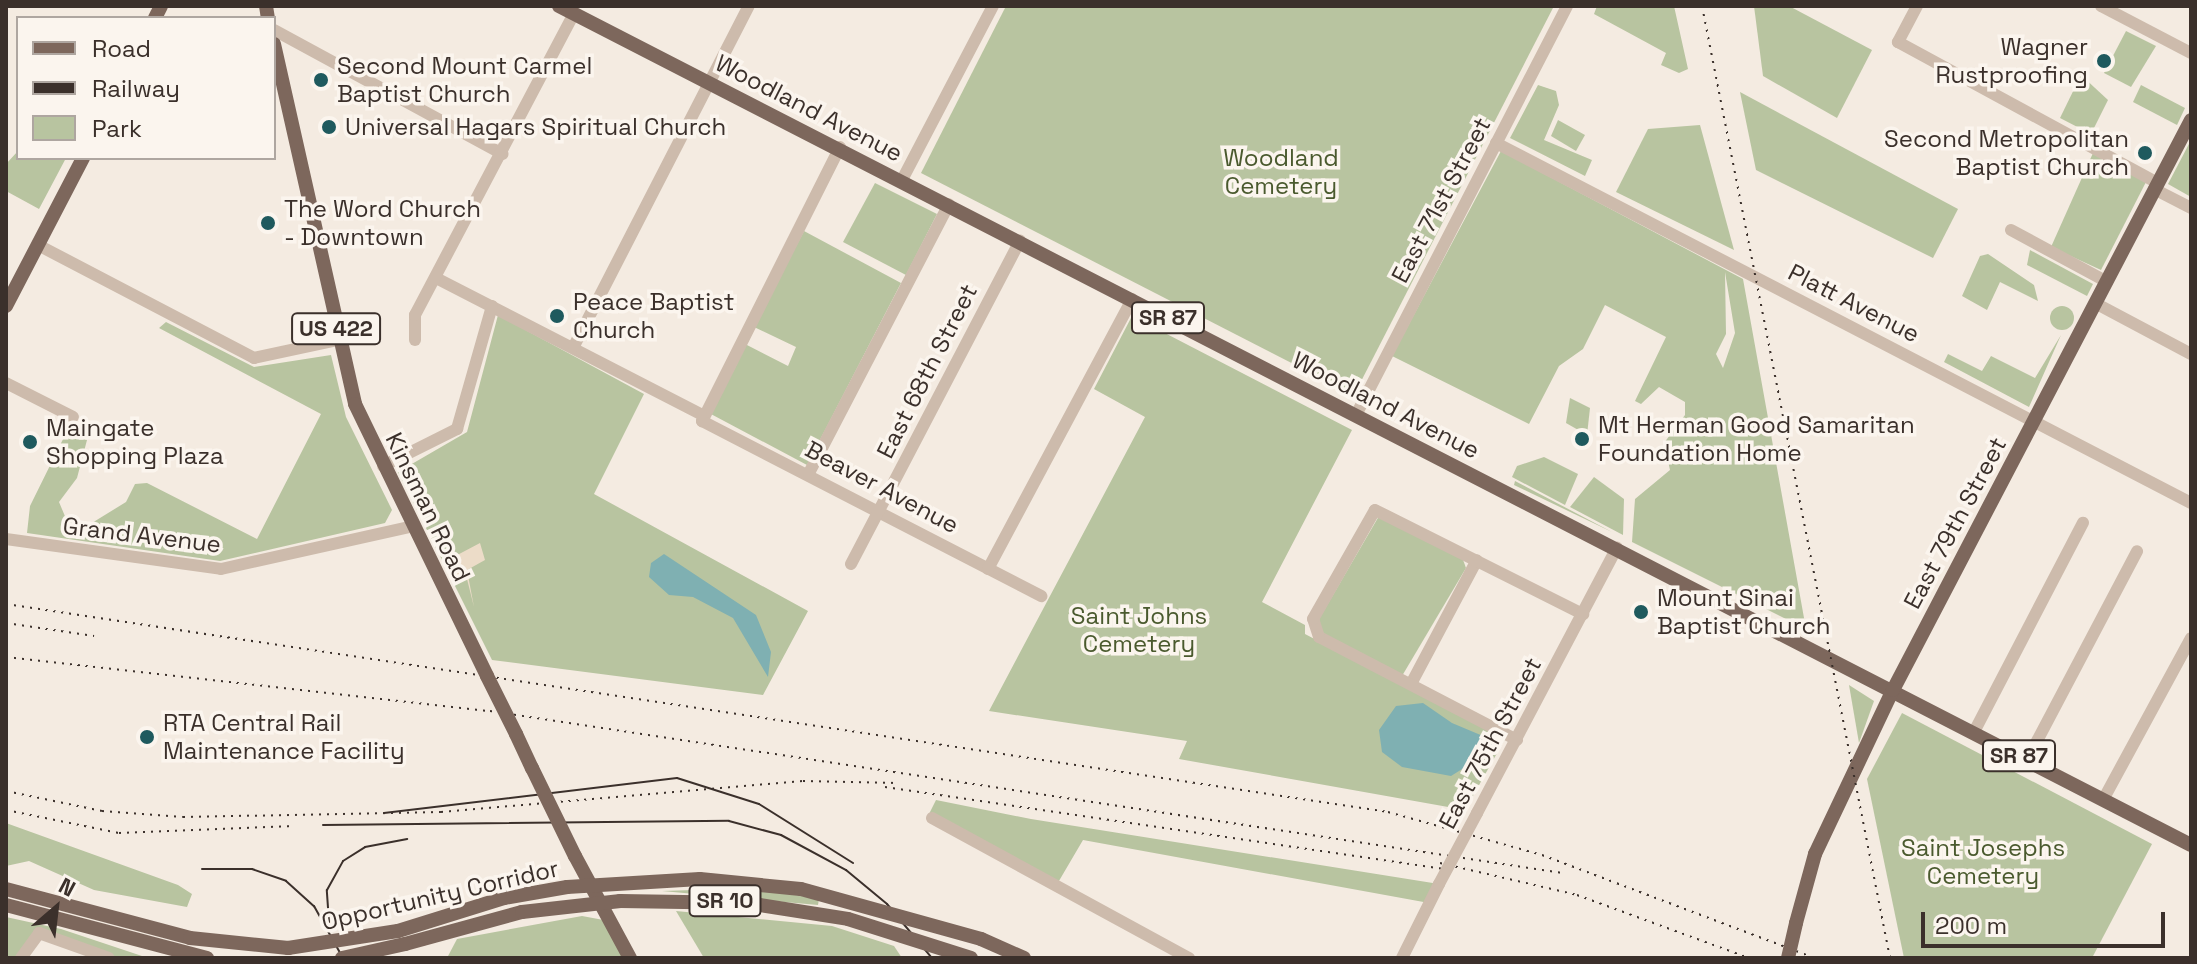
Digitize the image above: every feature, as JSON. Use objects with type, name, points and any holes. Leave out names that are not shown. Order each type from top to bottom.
[{"type":"main road","name":"Woodland Avenue","points":[[559,6],[840,147],[2191,845]]},
{"type":"main road","name":"Kinsman Road","points":[[276,53],[338,340],[355,404],[575,856],[630,958]]},
{"type":"main road","name":"East 79th Street","points":[[1788,958],[1815,854],[1893,690],[2191,120]]},
{"type":"main road","points":[[6,306],[82,160]]},
{"type":"main road","name":"Opportunity Corridor","points":[[342,958],[504,898],[591,885],[700,879],[801,889],[981,939],[1024,958]]},
{"type":"main road","name":"Opportunity Corridor","points":[[6,889],[190,938],[288,948],[402,937],[522,912],[600,903],[718,901],[848,919],[971,958]]},
{"type":"main road","points":[[6,905],[207,958]]},
{"type":"street","points":[[574,346],[749,6]]},
{"type":"street","points":[[902,180],[993,6]]},
{"type":"street","name":"East 71st Street","points":[[1356,415],[1567,6]]},
{"type":"street","points":[[1917,6],[1898,42],[2191,208]]},
{"type":"street","points":[[2101,6],[2191,53]]},
{"type":"street","points":[[415,340],[415,315],[574,14]]},
{"type":"street","points":[[276,31],[502,154]]},
{"type":"street","name":"Platt Avenue","points":[[1496,143],[2191,503]]},
{"type":"street","points":[[702,418],[840,147]]},
{"type":"street","points":[[809,473],[949,204]]},
{"type":"street","points":[[2011,230],[2107,282]]},
{"type":"street","name":"East 68th Street","points":[[851,564],[1020,241]]},
{"type":"street","points":[[38,245],[254,358],[338,340]]},
{"type":"street","name":"Beaver Avenue","points":[[436,278],[574,346],[702,418],[1041,596]]},
{"type":"street","points":[[988,569],[1132,299]]},
{"type":"street","points":[[2095,303],[2191,354]]},
{"type":"street","points":[[383,466],[459,427],[492,306]]},
{"type":"street","points":[[6,383],[73,417]]},
{"type":"street","points":[[1517,740],[1311,629],[1375,510],[1583,614]]},
{"type":"street","points":[[1974,732],[2083,523]]},
{"type":"street","name":"Grand Avenue","points":[[6,539],[221,569],[413,526]]},
{"type":"street","name":"East 75th Street","points":[[1402,958],[1617,548]]},
{"type":"street","points":[[2027,760],[2137,551]]},
{"type":"street","points":[[1411,684],[1477,560]]},
{"type":"street","points":[[2103,800],[2191,638]]},
{"type":"street","points":[[932,818],[1189,958]]},
{"type":"street","points":[[21,958],[34,934],[109,958]]},
{"type":"green space","name":"Woodland Cemetery","points":[[1006,6],[1554,6],[1354,395],[921,173]]},
{"type":"green space","points":[[1597,6],[1674,6],[1688,69],[1679,73],[1661,65],[1666,53],[1594,14]]},
{"type":"green space","points":[[1754,6],[1789,6],[1872,50],[1837,118],[1763,76]]},
{"type":"green space","points":[[2126,31],[2156,46],[2131,87],[2104,73]]},
{"type":"green space","points":[[2081,75],[2108,100],[2091,134],[2060,118]]},
{"type":"green space","points":[[1538,85],[1556,91],[1559,105],[1544,140],[1592,160],[1585,176],[1510,138]]},
{"type":"green space","points":[[2141,85],[2185,108],[2177,125],[2133,102]]},
{"type":"green space","points":[[1740,92],[1958,209],[1933,258],[1756,170]]},
{"type":"green space","points":[[1558,120],[1585,135],[1576,151],[1551,136]]},
{"type":"green space","points":[[1700,125],[1734,250],[1616,192],[1648,129]]},
{"type":"green space","points":[[2191,140],[2191,197],[2168,184]]},
{"type":"green space","points":[[1501,151],[1743,279],[1806,629],[1632,542],[1635,499],[1670,470],[1664,443],[1685,415],[1685,402],[1659,387],[1641,404],[1635,401],[1666,337],[1605,305],[1583,349],[1559,366],[1529,424],[1392,356]],"holes":[[[1725,272],[1735,333],[1723,368],[1716,354],[1726,334]]]},
{"type":"green space","points":[[16,153],[16,160],[65,160],[39,209],[6,191],[6,164]]},
{"type":"green space","points":[[2093,153],[2146,182],[2101,270],[2051,247]]},
{"type":"green space","points":[[875,183],[937,214],[906,275],[843,242]]},
{"type":"green space","points":[[804,231],[901,283],[807,465],[709,413],[745,344],[788,366],[796,347],[754,327]]},
{"type":"green space","points":[[2030,250],[2093,284],[2087,296],[2027,265]]},
{"type":"green space","points":[[1988,254],[2034,285],[2038,301],[2000,282],[1987,310],[1962,296],[1980,256]]},
{"type":"green space","points":[[2062,306],[2073,313],[2074,318],[2067,329],[2062,330],[2051,323],[2050,318],[2057,307]]},
{"type":"green space","points":[[498,315],[644,394],[594,494],[808,611],[763,695],[492,660],[398,472],[467,432]]},
{"type":"green space","name":"Saint Johns Cemetery","points":[[1132,316],[1352,430],[1262,602],[1305,625],[1305,634],[1505,739],[1465,810],[1179,759],[1187,741],[989,711],[1145,417],[1094,389]]},
{"type":"green space","points":[[166,322],[254,367],[331,355],[346,417],[392,510],[385,523],[220,561],[27,533],[30,506],[71,423],[87,440],[77,478],[59,502],[67,521],[87,526],[126,502],[135,484],[147,483],[257,539],[321,414],[159,328]]},
{"type":"green space","points":[[2061,335],[2029,407],[1944,362],[1948,354],[1982,371],[1991,356],[2035,378]]},
{"type":"green space","points":[[1570,398],[1590,408],[1587,435],[1566,423]]},
{"type":"green space","points":[[1544,457],[1578,474],[1565,505],[1512,477],[1517,466]]},
{"type":"green space","points":[[1594,477],[1624,499],[1623,535],[1570,507]]},
{"type":"green space","points":[[1515,481],[1612,532],[1514,485]]},
{"type":"green space","points":[[1379,516],[1462,557],[1466,568],[1402,676],[1321,634],[1319,619]]},
{"type":"green space","points":[[1849,685],[1874,701],[1859,743]]},
{"type":"green space","name":"Saint Josephs Cemetery","points":[[1902,713],[2152,844],[2092,958],[1904,958],[1867,779]]},
{"type":"green space","points":[[936,800],[1031,819],[1439,884],[1429,903],[1083,840],[1056,886],[928,816]]},
{"type":"green space","points":[[6,823],[178,885],[192,894],[187,907],[94,890],[29,861],[6,866]]},
{"type":"green space","points":[[757,888],[819,899],[818,905],[662,891]]},
{"type":"green space","points":[[676,911],[832,926],[894,946],[902,958],[704,958]]},
{"type":"green space","points":[[582,916],[609,921],[629,958],[447,958],[457,939]]},
{"type":"green space","points":[[6,917],[61,929],[148,958],[109,958],[46,935],[21,958],[6,958]]},
{"type":"shaded area","points":[[480,543],[485,560],[467,570],[474,607],[465,571],[452,578],[445,565],[456,561],[444,562]]},
{"type":"water","points":[[664,554],[756,615],[771,652],[768,677],[733,618],[693,597],[669,595],[649,577],[651,563]]},
{"type":"water","points":[[1423,703],[1452,723],[1502,744],[1451,776],[1402,767],[1382,752],[1379,730],[1396,706]]},
{"type":"tram line","points":[[384,813],[677,778],[759,804],[853,863]]},
{"type":"tram line","points":[[323,825],[729,821],[781,835],[846,870],[887,904],[932,958]]},
{"type":"tram line","points":[[329,922],[327,890],[343,861],[365,847],[407,839]]},
{"type":"tram line","points":[[202,869],[252,869],[286,881],[314,906],[343,958]]},
{"type":"railway","points":[[1702,6],[1890,958]]},
{"type":"railway","points":[[6,604],[1388,812],[1542,855],[1814,958]]},
{"type":"railway","points":[[6,623],[94,636]]},
{"type":"railway","points":[[6,657],[490,711],[1563,873]]},
{"type":"railway","points":[[6,791],[102,811],[183,817],[441,812],[803,781],[898,783]]},
{"type":"railway","points":[[885,787],[1451,870]]},
{"type":"railway","points":[[6,810],[119,833],[295,826]]},
{"type":"railway","points":[[1440,863],[1577,895],[1749,958]]},
{"type":"place","name":"Wagner Rustproofing","points":[[2104,61]]},
{"type":"place","name":"Second Mount Carmel Baptist Church","points":[[321,80]]},
{"type":"place","name":"Universal Hagars Spiritual Church","points":[[329,127]]},
{"type":"place","name":"Second Metropolitan Baptist Church","points":[[2145,153]]},
{"type":"place","name":"The Word Church - Downtown","points":[[268,223]]},
{"type":"place","name":"Peace Baptist Church","points":[[557,316]]},
{"type":"place","name":"Mt Herman Good Samaritan Foundation Home","points":[[1582,439]]},
{"type":"place","name":"Maingate Shopping Plaza","points":[[30,442]]},
{"type":"place","name":"Mount Sinai Baptist Church","points":[[1641,612]]},
{"type":"place","name":"RTA Central Rail Maintenance Facility","points":[[147,737]]}]
